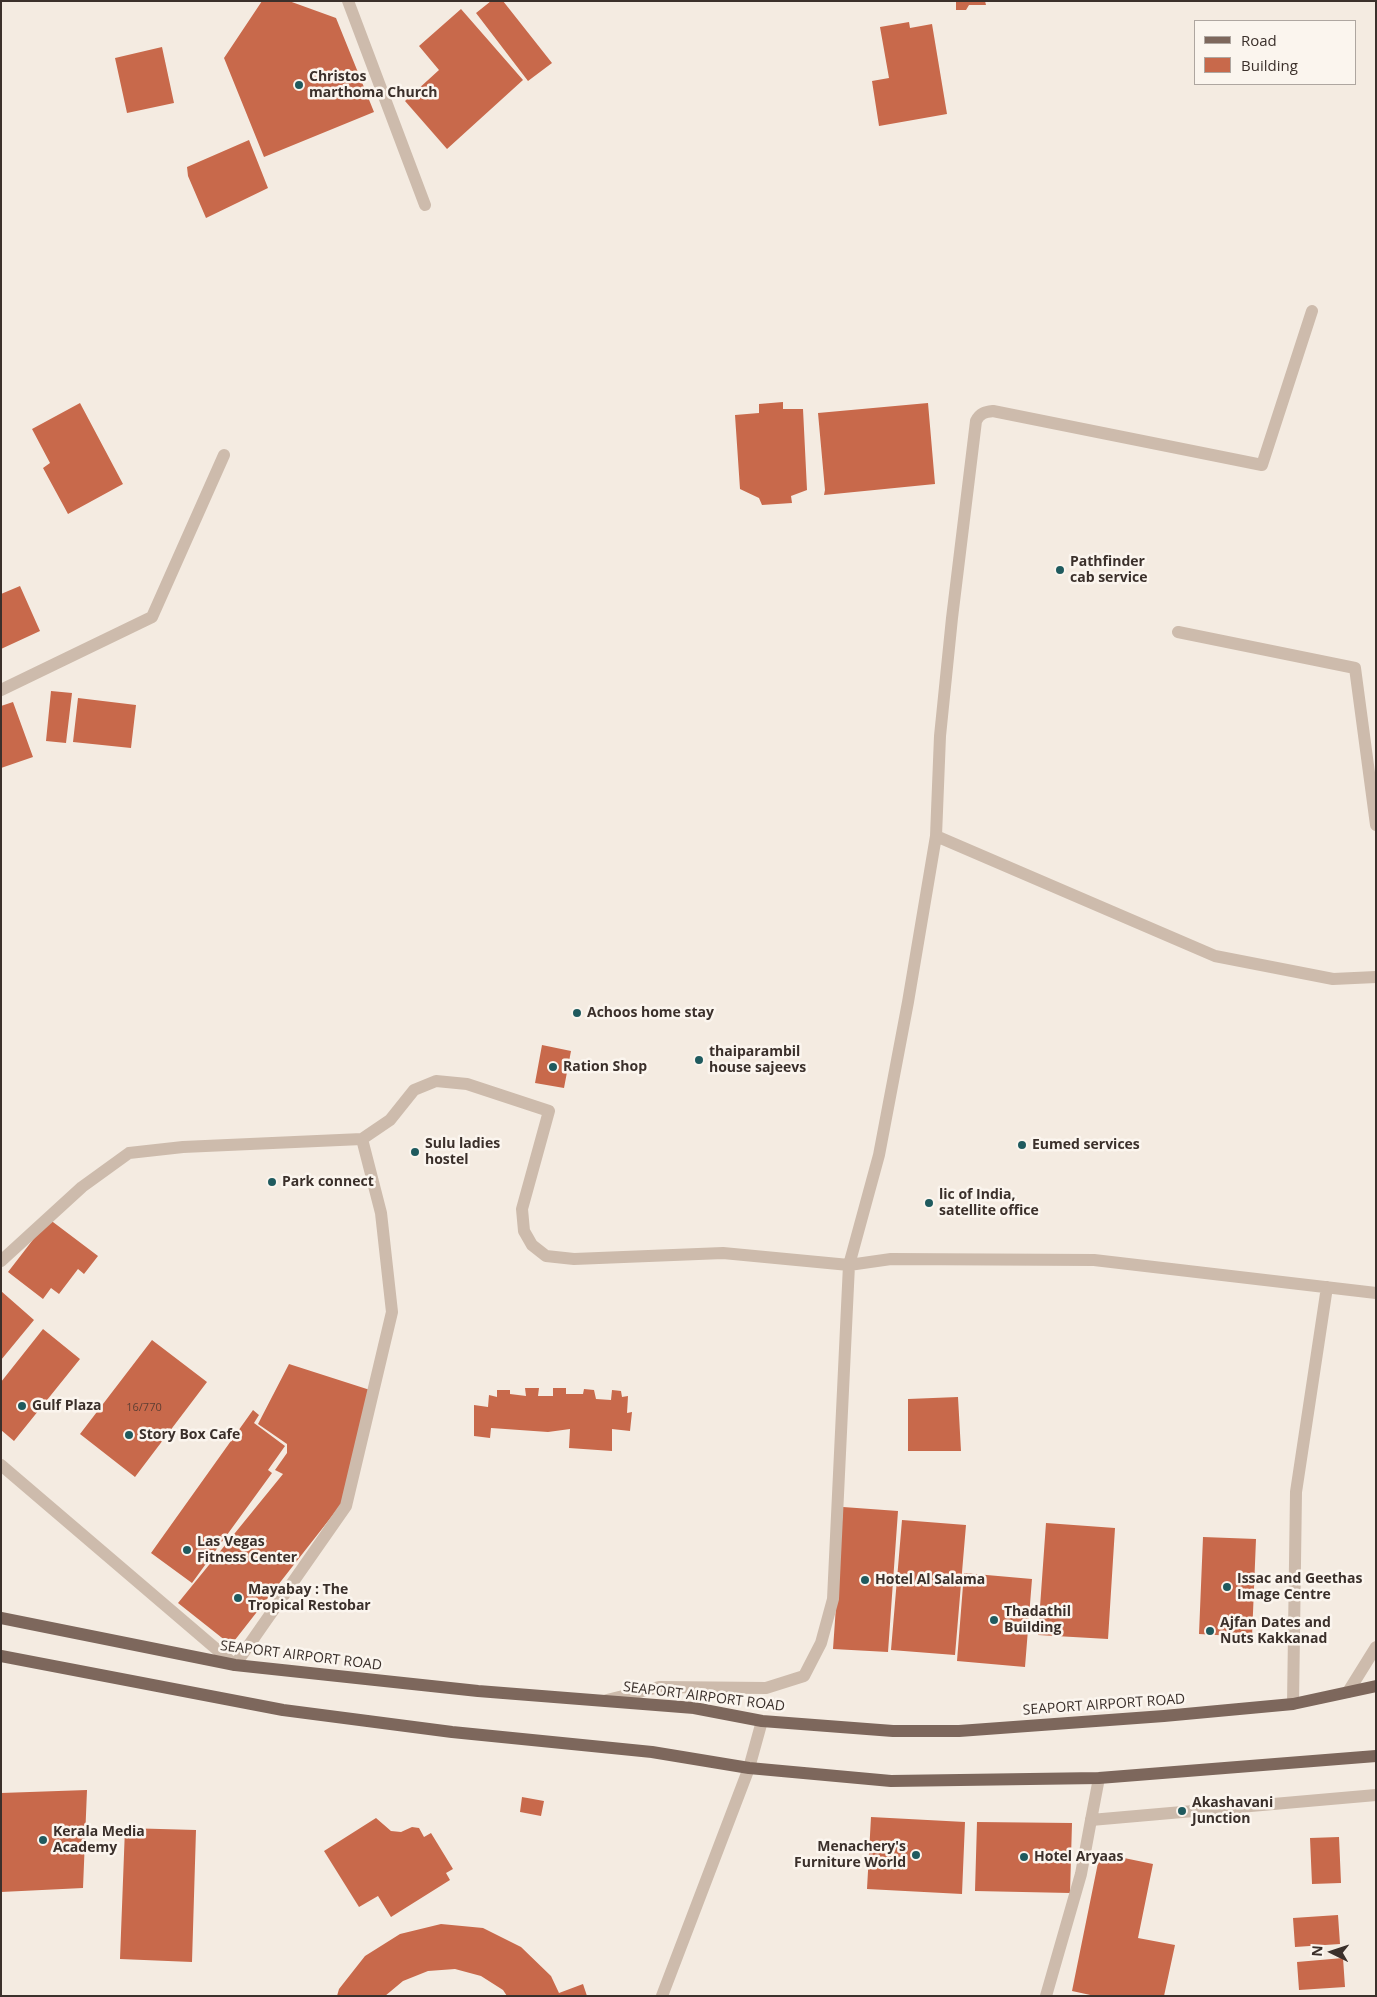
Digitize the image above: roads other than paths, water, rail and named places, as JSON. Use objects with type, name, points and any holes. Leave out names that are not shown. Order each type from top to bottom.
[{"type":"main road","name":"SEAPORT AIRPORT ROAD","points":[[1,1618],[235,1665],[478,1691],[694,1708],[762,1721],[892,1731],[959,1731],[1164,1716],[1293,1704],[1376,1686]]},
{"type":"main road","points":[[1,1656],[283,1710],[452,1732],[652,1752],[749,1768],[891,1782],[1099,1778],[1376,1756]]},
{"type":"street","points":[[348,1],[425,205]]},
{"type":"street","points":[[605,1701],[660,1688],[766,1688],[804,1676],[821,1643],[833,1599],[849,1265],[879,1155],[908,1002],[936,836],[940,736],[950,637],[975,428],[979,415],[984,412],[993,411],[1262,465],[1312,312]]},
{"type":"street","points":[[1,690],[152,617],[224,455]]},
{"type":"street","points":[[1178,632],[1355,668],[1376,825]]},
{"type":"street","points":[[936,836],[1215,956],[1333,979],[1376,977]]},
{"type":"street","points":[[1,1261],[82,1187],[129,1153],[183,1147],[362,1139],[390,1120],[414,1090],[436,1081],[467,1084],[549,1111],[522,1209],[524,1231],[532,1245],[546,1256],[574,1259],[723,1253],[849,1265],[891,1259],[1094,1260],[1376,1293]]},
{"type":"street","points":[[1,1466],[235,1665],[346,1506],[392,1312],[381,1213],[362,1139]]},
{"type":"street","points":[[1293,1704],[1296,1492],[1327,1287]]},
{"type":"street","points":[[1348,1692],[1376,1647]]},
{"type":"street","points":[[662,1996],[749,1768],[762,1721]]},
{"type":"street","points":[[1046,1996],[1081,1874],[1099,1778]]},
{"type":"street","points":[[1091,1820],[1376,1795]]},
{"type":"place","name":"Christos marthoma Church","points":[[299,85]]},
{"type":"place","name":"Pathfinder cab service","points":[[1060,570]]},
{"type":"place","name":"Achoos home stay","points":[[577,1013]]},
{"type":"place","name":"thaiparambil house sajeevs","points":[[699,1060]]},
{"type":"place","name":"Ration Shop","points":[[553,1067]]},
{"type":"place","name":"Eumed services","points":[[1022,1145]]},
{"type":"place","name":"Sulu ladies hostel","points":[[415,1152]]},
{"type":"place","name":"Park connect","points":[[272,1182]]},
{"type":"place","name":"lic of India, satellite office","points":[[929,1203]]},
{"type":"place","name":"Gulf Plaza","points":[[22,1406]]},
{"type":"place","name":"Story Box Cafe","points":[[129,1435]]},
{"type":"place","name":"Las Vegas Fitness Center","points":[[187,1550]]},
{"type":"place","name":"Hotel Al Salama","points":[[865,1580]]},
{"type":"place","name":"Issac and Geethas Image Centre","points":[[1227,1587]]},
{"type":"place","name":"Mayabay : The Tropical Restobar","points":[[238,1598]]},
{"type":"place","name":"Thadathil Building","points":[[994,1620]]},
{"type":"place","name":"Ajfan Dates and Nuts Kakkanad","points":[[1210,1631]]},
{"type":"place","name":"Akashavani Junction","points":[[1182,1811]]},
{"type":"place","name":"Kerala Media Academy","points":[[43,1840]]},
{"type":"place","name":"Menachery's Furniture World","points":[[916,1855]]},
{"type":"place","name":"Hotel Aryaas","points":[[1024,1857]]}]
